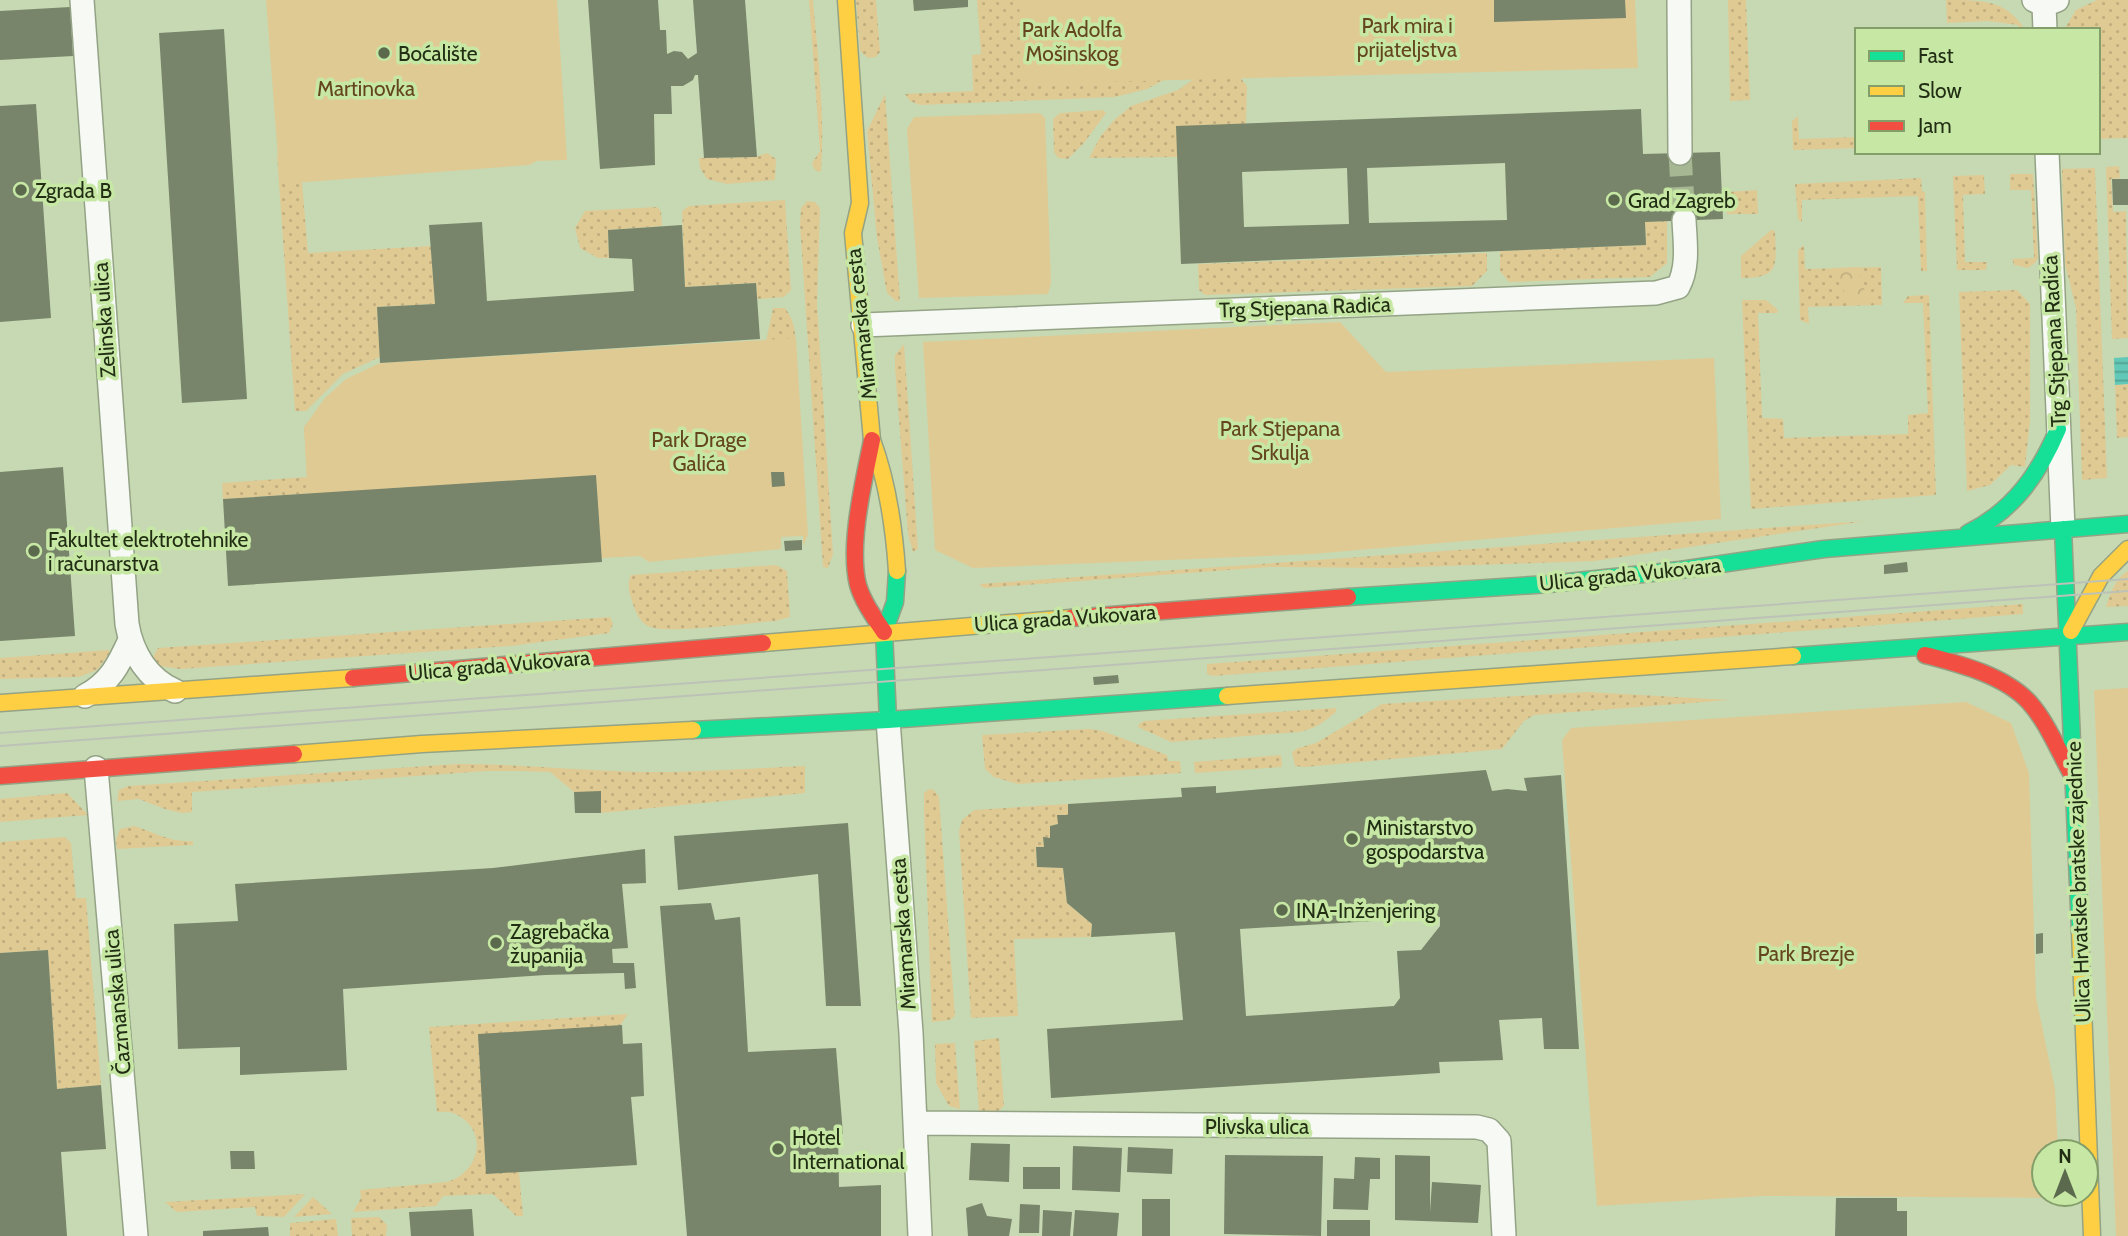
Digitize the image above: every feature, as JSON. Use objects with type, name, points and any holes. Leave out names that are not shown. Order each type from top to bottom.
[{"type":"main road","name":"Miramarska cesta","points":[[846,0],[860,203],[853,233],[872,440],[857,519],[856,568],[865,603],[884,632]]},
{"type":"main road","points":[[843,211],[853,233]]},
{"type":"main road","points":[[1958,537],[1992,521],[2006,509],[2044,459],[2059,429]]},
{"type":"main road","name":"Miramarska cesta","points":[[872,440],[894,517],[898,581],[895,603],[884,632],[888,720]]},
{"type":"main road","name":"Ulica grada Vukovara","points":[[0,703],[404,674],[884,632],[1549,584],[1680,570],[1824,550],[2128,524]]},
{"type":"main road","name":"Ulica Hrvatske bratske zajednice","points":[[2063,529],[2092,1236]]},
{"type":"main road","points":[[2068,637],[2095,582],[2113,559],[2128,549]]},
{"type":"main road","points":[[0,776],[422,744],[888,720],[2128,632]]},
{"type":"main road","points":[[1896,649],[1953,661],[2027,700],[2043,722],[2074,778]]},
{"type":"street","name":"Zelinska ulica","points":[[82,0],[127,624],[130,640],[143,667],[152,677],[175,691]]},
{"type":"street","points":[[1678,0],[1680,153]]},
{"type":"street","points":[[2045,2],[2045,28]]},
{"type":"street","name":"Trg Stjepana Radića","points":[[2047,154],[2063,529]]},
{"type":"street","name":"Trg Stjepana Radića","points":[[863,325],[1656,293],[1678,287],[1682,280],[1685,269],[1684,220]]},
{"type":"street","points":[[82,697],[97,690],[116,671],[130,640]]},
{"type":"street","name":"Miramarska cesta","points":[[888,720],[920,1236]]},
{"type":"street","name":"Čazmanska ulica","points":[[96,768],[136,1236]]},
{"type":"street","name":"Plivska ulica","points":[[915,1123],[1477,1127],[1489,1130],[1499,1141],[1504,1236]]},
{"type":"green space","name":"Martinovka","points":[[266,0],[557,0],[567,160],[280,184]]},
{"type":"green space","points":[[809,0],[813,0],[820,86],[822,150],[819,172],[814,169],[812,163],[820,151]]},
{"type":"green space","points":[[856,0],[876,0],[880,52],[876,57],[868,58],[860,51]]},
{"type":"green space","name":"Park Adolfa Mošinskog","points":[[977,0],[1288,0],[1188,67],[1147,89],[1115,97],[920,105],[910,101],[905,94],[973,91],[972,55],[981,54]]},
{"type":"green space","name":"Park mira i prijateljstva","points":[[1019,0],[1635,0],[1638,68],[1024,84]]},
{"type":"green space","points":[[1728,0],[1746,0],[1750,100],[1730,101]]},
{"type":"green space","points":[[1946,0],[1971,0],[2002,7],[2024,28],[1988,21],[1947,23]]},
{"type":"green space","points":[[2097,0],[2128,0],[2128,138],[2100,139],[2100,28],[2065,28],[2076,10]]},
{"type":"green space","points":[[1224,58],[1247,86],[1246,124],[1177,157],[1089,158],[1100,137],[1114,120],[1131,106],[1178,90]]},
{"type":"green space","points":[[885,94],[900,301],[887,293],[877,238],[867,131]]},
{"type":"green space","points":[[1103,110],[1106,113],[1084,143],[1068,159],[1058,158],[1054,152],[1053,119],[1060,113]]},
{"type":"green space","points":[[1040,113],[1045,118],[1051,283],[1048,294],[919,298],[907,129],[914,117]]},
{"type":"green space","points":[[1798,116],[1799,139],[1855,137],[1855,148],[1793,150],[1792,121]]},
{"type":"green space","points":[[306,153],[309,182],[302,182],[308,253],[431,246],[435,304],[377,307],[380,357],[343,374],[306,411],[295,411],[277,155]]},
{"type":"green space","points":[[767,153],[776,159],[775,180],[727,184],[707,179],[700,168],[699,158],[756,157]]},
{"type":"green space","points":[[2119,166],[2120,178],[2111,179],[2113,212],[2126,211],[2128,338],[2112,339],[2106,167]]},
{"type":"green space","points":[[2095,168],[2107,478],[2082,480],[2076,308],[2065,264],[2062,169]]},
{"type":"green space","points":[[2010,174],[2033,174],[2038,258],[2028,268],[2014,265],[2012,259],[2034,258],[2031,190],[2010,190]]},
{"type":"green space","points":[[1984,175],[1985,194],[1963,195],[1965,262],[1987,262],[1986,270],[1957,270],[1953,176]]},
{"type":"green space","points":[[1921,178],[1922,191],[1925,192],[1927,271],[1921,271],[1918,196],[1802,200],[1802,222],[1798,219],[1795,184]]},
{"type":"green space","points":[[1757,190],[1758,214],[1727,214],[1727,192]]},
{"type":"green space","points":[[785,200],[791,290],[784,297],[757,299],[756,283],[685,287],[682,211],[689,206]]},
{"type":"green space","points":[[807,201],[815,202],[820,208],[817,304],[833,554],[828,568],[823,567],[800,225],[801,208]]},
{"type":"green space","points":[[657,207],[661,211],[662,226],[608,230],[609,258],[598,258],[580,248],[575,228],[585,211]]},
{"type":"green space","points":[[1667,221],[1667,263],[1650,277],[1509,282],[1500,271],[1500,251],[1646,245],[1645,222]]},
{"type":"green space","points":[[1771,230],[1775,231],[1776,253],[1770,272],[1741,278],[1741,256]]},
{"type":"green space","points":[[1804,245],[1805,269],[1881,267],[1882,305],[1808,307],[1809,324],[1800,320],[1798,250]]},
{"type":"green space","points":[[1487,253],[1487,271],[1472,286],[1205,295],[1199,290],[1198,264]]},
{"type":"green space","points":[[1859,267],[1860,280],[1870,301],[1868,305],[1850,305],[1844,295],[1843,283],[1832,268]]},
{"type":"green space","points":[[2017,290],[2030,304],[2030,421],[2025,467],[2011,465],[1990,485],[1967,491],[1959,292]]},
{"type":"green space","points":[[1929,295],[1936,495],[1751,509],[1742,300],[1766,300],[1778,310],[1777,313],[1758,313],[1762,418],[1783,419],[1784,438],[1908,434],[1908,415],[1928,413],[1923,303],[1903,303],[1908,296]]},
{"type":"green space","points":[[773,308],[785,308],[791,319],[796,355],[766,342]]},
{"type":"green space","name":"Park Stjepana Srkulja","points":[[1340,322],[1386,372],[1714,358],[1721,519],[1312,554],[973,568],[935,550],[923,342]]},
{"type":"green space","name":"Park Drage Galića","points":[[796,338],[808,535],[803,546],[803,536],[781,537],[781,549],[649,562],[640,556],[601,558],[308,494],[304,427],[325,398],[346,379],[380,363]]},
{"type":"green space","points":[[904,344],[918,549],[913,552],[908,534],[895,368],[895,355]]},
{"type":"green space","points":[[2128,384],[2128,437],[2117,438],[2115,385]]},
{"type":"green space","points":[[304,427],[367,490],[223,499],[222,483],[307,477]]},
{"type":"green space","points":[[1866,521],[1594,561],[1389,568],[1269,567],[984,588],[979,584]]},
{"type":"green space","points":[[776,565],[787,571],[790,617],[775,621],[692,629],[650,627],[638,616],[629,591],[631,575]]},
{"type":"green space","points":[[2128,571],[2128,606],[2106,607],[2116,582]]},
{"type":"green space","points":[[2023,604],[2023,614],[1213,676],[1207,674],[1207,664]]},
{"type":"green space","points":[[610,617],[613,624],[609,633],[511,646],[180,669],[160,666],[153,657],[158,648]]},
{"type":"green space","points":[[109,650],[110,653],[97,670],[79,677],[0,679],[0,658]]},
{"type":"green space","points":[[2128,688],[2128,1236],[2116,1236],[2094,690]]},
{"type":"green space","points":[[1587,692],[1730,700],[1534,715],[1524,721],[1502,749],[1295,766],[1292,752],[1316,743],[1382,704]]},
{"type":"green space","name":"Park Brezje","points":[[1966,702],[2011,723],[2029,773],[2036,997],[2055,1089],[2057,1138],[2030,1138],[2030,1198],[1763,1196],[1597,1206],[1562,740],[1571,728]]},
{"type":"green space","points":[[1336,708],[1336,712],[1323,722],[1299,732],[1171,742],[1138,727],[1144,721]]},
{"type":"green space","points":[[1089,729],[1103,731],[1167,755],[1168,761],[1180,761],[1181,773],[1018,784],[994,777],[985,769],[982,735]]},
{"type":"green space","points":[[1281,755],[1282,767],[1195,773],[1194,762]]},
{"type":"green space","points":[[458,764],[644,772],[805,766],[805,793],[601,813],[600,792],[574,792],[550,772],[487,771],[192,792],[192,812],[182,813],[139,799],[117,801],[119,790],[128,786]]},
{"type":"green space","points":[[929,789],[934,790],[939,797],[955,1016],[950,1020],[932,1022],[924,811],[924,793]]},
{"type":"green space","points":[[67,793],[88,815],[0,822],[0,799]]},
{"type":"green space","points":[[1068,804],[1068,815],[1058,824],[1050,826],[1050,838],[1043,838],[1044,847],[1036,847],[1037,867],[1063,868],[1067,903],[1092,924],[1091,937],[1014,939],[1018,1016],[971,1018],[959,831],[962,820],[974,810]]},
{"type":"green space","points":[[134,826],[170,839],[193,841],[193,845],[117,849],[116,840],[120,829]]},
{"type":"green space","points":[[65,837],[71,843],[76,898],[86,898],[101,1085],[57,1089],[48,950],[0,953],[0,842]]},
{"type":"green space","points":[[628,1014],[519,1172],[523,1216],[516,1216],[493,1194],[443,1196],[436,1206],[353,1212],[361,1198],[360,1190],[447,1182],[468,1169],[474,1159],[476,1139],[465,1120],[453,1113],[437,1112],[429,1027]]},
{"type":"green space","points":[[999,1038],[1004,1106],[997,1112],[979,1113],[974,1041]]},
{"type":"green space","points":[[955,1043],[960,1109],[949,1106],[936,1083],[935,1044]]},
{"type":"green space","points":[[305,1194],[284,1217],[257,1216],[255,1207],[177,1212],[165,1202]]},
{"type":"green space","points":[[313,1197],[332,1214],[294,1217]]},
{"type":"green space","points":[[379,1217],[387,1225],[386,1236],[352,1236],[351,1218]]},
{"type":"green space","points":[[336,1219],[338,1236],[290,1236],[290,1223]]},
{"type":"water","points":[[2128,357],[2128,384],[2115,385],[2114,358]]},
{"type":"building","points":[[588,0],[658,0],[660,30],[666,30],[667,54],[682,52],[688,59],[697,53],[693,0],[745,0],[757,157],[704,158],[698,75],[695,75],[693,80],[683,86],[671,86],[672,114],[654,114],[655,165],[600,169]]},
{"type":"building","points":[[913,0],[968,0],[968,7],[914,11]]},
{"type":"building","points":[[1494,0],[1625,0],[1626,18],[1494,22]]},
{"type":"building","points":[[70,7],[73,56],[0,60],[0,11]]},
{"type":"building","points":[[224,29],[247,399],[182,403],[159,33]]},
{"type":"building","name":"Zgrada B","points":[[36,104],[51,318],[0,322],[0,106]]},
{"type":"building","name":"Grad Zagreb","points":[[1641,109],[1643,154],[1720,152],[1723,219],[1645,222],[1646,245],[1181,264],[1176,126]],"holes":[[[1505,163],[1507,220],[1369,223],[1367,168]],[[1347,168],[1349,224],[1244,227],[1242,172]]]},
{"type":"building","points":[[2112,179],[2128,179],[2128,205],[2113,205]]},
{"type":"building","points":[[482,222],[487,301],[634,291],[632,259],[609,258],[608,230],[682,225],[685,287],[756,283],[760,339],[380,363],[377,307],[435,304],[429,225]]},
{"type":"building","points":[[63,467],[75,636],[0,641],[0,472]]},
{"type":"building","points":[[771,472],[784,472],[785,486],[772,487]]},
{"type":"building","points":[[596,475],[602,562],[228,586],[223,499]]},
{"type":"building","points":[[802,540],[802,550],[785,551],[784,541]]},
{"type":"building","points":[[1907,562],[1908,572],[1884,574],[1884,565]]},
{"type":"building","points":[[1118,675],[1119,683],[1094,685],[1093,677]]},
{"type":"building","name":"INA-Inženjering","points":[[1486,770],[1492,791],[1527,791],[1524,778],[1561,775],[1579,1049],[1544,1049],[1542,1018],[1499,1020],[1503,1060],[1439,1062],[1440,1073],[1051,1098],[1047,1029],[1183,1020],[1175,932],[1091,937],[1092,924],[1067,903],[1063,868],[1037,867],[1036,847],[1044,847],[1043,837],[1050,838],[1050,826],[1058,824],[1057,815],[1068,815],[1068,804],[1182,797],[1181,788],[1216,786],[1216,793]],"holes":[[[1440,917],[1440,926],[1421,950],[1397,951],[1400,998],[1394,1006],[1246,1016],[1240,929]]]},
{"type":"building","points":[[601,791],[601,813],[575,813],[574,792]]},
{"type":"building","points":[[848,823],[861,1006],[826,1006],[818,874],[678,890],[674,836]]},
{"type":"building","points":[[645,849],[646,883],[622,884],[628,948],[612,949],[613,963],[634,963],[636,988],[625,989],[624,973],[620,973],[545,975],[343,989],[347,1070],[240,1075],[240,1047],[178,1049],[174,924],[238,921],[235,884],[493,868]]},
{"type":"building","points":[[711,903],[715,920],[740,917],[748,1052],[836,1048],[843,1134],[838,1135],[839,1187],[881,1185],[881,1236],[687,1236],[660,906]]},
{"type":"building","points":[[2043,933],[2043,953],[2036,954],[2036,934]]},
{"type":"building","points":[[48,950],[57,1089],[101,1085],[106,1149],[61,1152],[67,1236],[0,1236],[0,953]]},
{"type":"building","points":[[622,1025],[623,1044],[642,1043],[644,1096],[631,1097],[637,1165],[486,1174],[478,1034]]},
{"type":"building","points":[[971,1143],[1010,1144],[1009,1182],[969,1180]]},
{"type":"building","points":[[1073,1146],[1122,1148],[1120,1192],[1072,1190]]},
{"type":"building","points":[[1128,1147],[1173,1149],[1172,1174],[1127,1172]]},
{"type":"building","points":[[230,1151],[254,1151],[255,1169],[231,1169]]},
{"type":"building","points":[[1225,1155],[1323,1156],[1321,1236],[1224,1234]]},
{"type":"building","points":[[1395,1155],[1430,1156],[1430,1212],[1432,1182],[1481,1185],[1478,1223],[1395,1220]]},
{"type":"building","points":[[1355,1157],[1380,1158],[1380,1179],[1370,1179],[1368,1210],[1333,1209],[1334,1178],[1354,1179]]},
{"type":"building","points":[[1023,1167],[1060,1167],[1060,1189],[1023,1189]]},
{"type":"building","points":[[1836,1198],[1897,1198],[1897,1211],[1907,1211],[1907,1236],[1835,1236]]},
{"type":"building","points":[[1142,1199],[1170,1199],[1170,1236],[1142,1236]]},
{"type":"building","points":[[982,1203],[987,1216],[1012,1219],[1009,1236],[968,1236],[966,1208]]},
{"type":"building","points":[[1020,1204],[1040,1205],[1039,1233],[1019,1233]]},
{"type":"building","points":[[472,1209],[474,1236],[411,1236],[409,1212]]},
{"type":"building","points":[[1043,1210],[1072,1212],[1070,1236],[1042,1236]]},
{"type":"building","points":[[1075,1210],[1119,1213],[1117,1236],[1073,1236]]},
{"type":"building","points":[[1327,1220],[1370,1220],[1370,1236],[1327,1236]]},
{"type":"building","points":[[268,1227],[269,1236],[203,1236],[203,1231]]},
{"type":"tunnel","points":[[1680,153],[1684,220]]},
{"type":"tram line","points":[[0,733],[2128,579]]},
{"type":"tram line","points":[[0,746],[2128,591]]},
{"type":"traffic: fast","points":[[1968,533],[1998,514],[2023,490],[2058,429]]},
{"type":"traffic: fast","points":[[1348,597],[1549,584],[1680,570],[1824,549],[2128,524]]},
{"type":"traffic: fast","points":[[2063,529],[2080,931]]},
{"type":"traffic: fast","points":[[888,720],[884,632],[895,602],[897,571]]},
{"type":"traffic: fast","points":[[1793,656],[2128,632]]},
{"type":"traffic: fast","points":[[693,730],[888,720],[1227,696]]},
{"type":"traffic: slow","points":[[846,0],[860,203],[853,233],[872,440],[889,505],[897,571]]},
{"type":"traffic: slow","points":[[2071,631],[2101,576],[2128,549]]},
{"type":"traffic: slow","points":[[763,643],[1071,618]]},
{"type":"traffic: slow","points":[[1227,696],[1793,656]]},
{"type":"traffic: slow","points":[[0,703],[353,678]]},
{"type":"traffic: slow","points":[[294,754],[422,744],[693,730]]},
{"type":"traffic: slow","points":[[2080,931],[2092,1236]]},
{"type":"traffic: jam","points":[[872,440],[858,512],[855,569],[863,597],[884,632]]},
{"type":"traffic: jam","points":[[1071,618],[1348,597]]},
{"type":"traffic: jam","points":[[353,678],[763,643]]},
{"type":"traffic: jam","points":[[1925,655],[1980,672],[2019,693],[2041,718],[2071,773]]},
{"type":"traffic: jam","points":[[0,776],[294,754]]},
{"type":"place","name":"Boćalište","points":[[384,53]]},
{"type":"place","name":"Zgrada B","points":[[21,190]]},
{"type":"place","name":"Grad Zagreb","points":[[1614,200]]},
{"type":"place","name":"Fakultet elektrotehnike i računarstva","points":[[34,551]]},
{"type":"place","name":"Ministarstvo gospodarstva","points":[[1352,839]]},
{"type":"place","name":"INA-Inženjering","points":[[1282,910]]},
{"type":"place","name":"Zagrebačka županija","points":[[496,943]]},
{"type":"place","name":"Hotel International","points":[[778,1149]]}]
